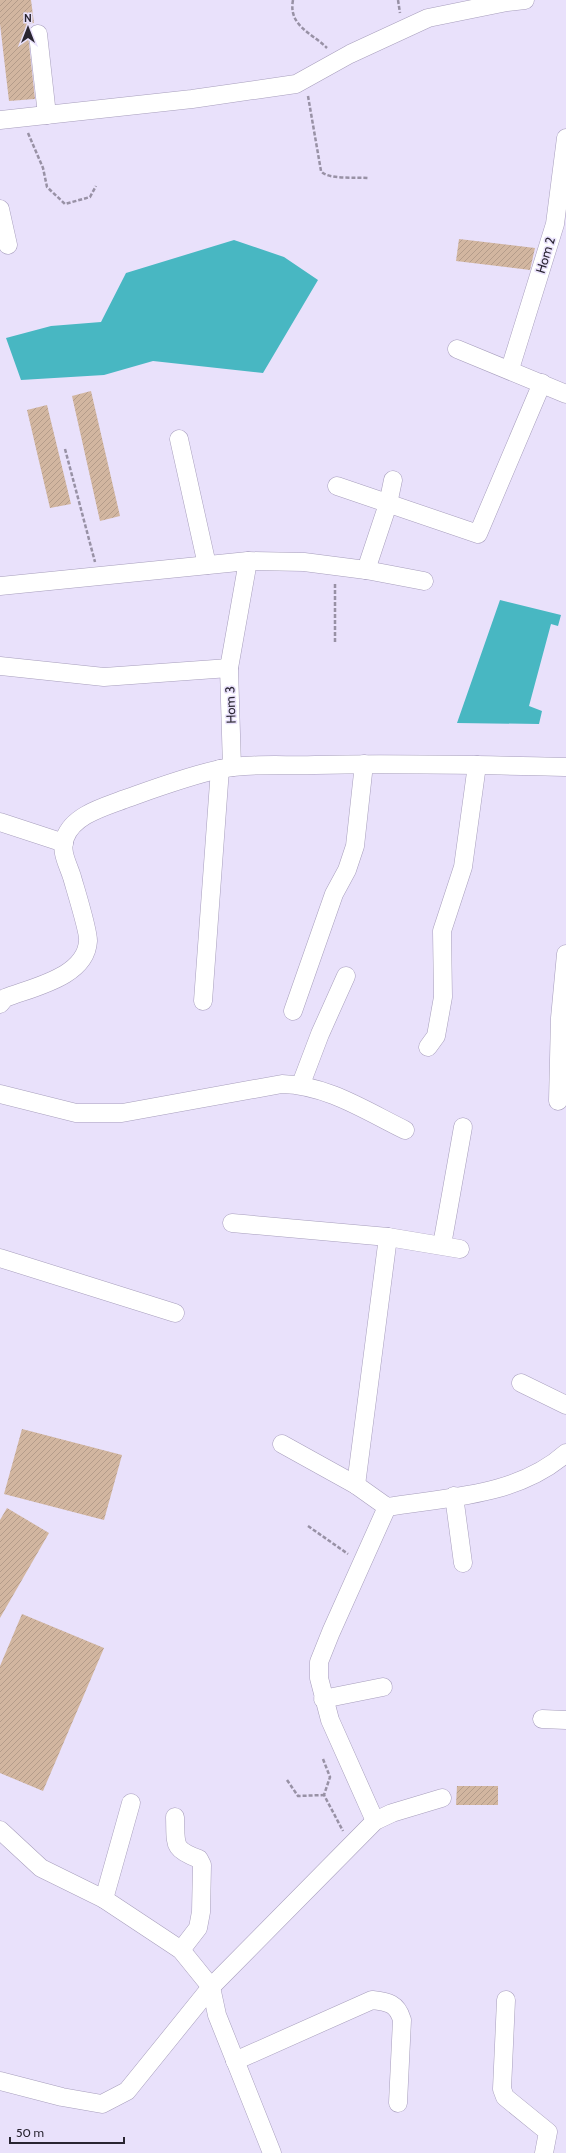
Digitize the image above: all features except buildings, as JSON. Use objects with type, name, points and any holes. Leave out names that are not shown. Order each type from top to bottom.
[{"type":"street","points":[[0,120],[192,99],[296,84],[338,60],[428,18],[507,2],[525,0]]},
{"type":"street","points":[[38,34],[47,115]]},
{"type":"street","name":"Hom 2","points":[[510,369],[555,224],[566,138]]},
{"type":"street","points":[[0,208],[8,245]]},
{"type":"street","points":[[457,348],[510,369],[566,394]]},
{"type":"street","points":[[337,486],[478,534],[542,383]]},
{"type":"street","points":[[179,439],[207,565]]},
{"type":"street","points":[[366,570],[388,504],[393,480]]},
{"type":"street","points":[[0,586],[248,561],[304,562],[366,570],[424,581]]},
{"type":"street","name":"Hom 3","points":[[203,1001],[226,768],[229,668],[248,561]]},
{"type":"street","points":[[0,666],[104,677],[229,668]]},
{"type":"street","points":[[293,1011],[329,909],[347,870],[355,846],[364,764]]},
{"type":"street","points":[[0,1004],[5,998],[72,970],[85,955],[88,939],[72,877],[65,859],[64,843],[71,828],[79,820],[98,809],[164,786],[226,768],[364,764],[566,767]]},
{"type":"street","points":[[428,1047],[436,1036],[443,997],[442,931],[463,867],[477,765]]},
{"type":"street","points":[[0,822],[64,843]]},
{"type":"street","points":[[558,1101],[560,1018],[566,954]]},
{"type":"street","points":[[301,1084],[320,1034],[346,976]]},
{"type":"street","points":[[0,1094],[76,1113],[122,1113],[282,1084],[301,1084],[319,1089],[405,1130]]},
{"type":"street","points":[[442,1245],[463,1127]]},
{"type":"street","points":[[232,1223],[388,1236],[460,1249]]},
{"type":"street","points":[[356,1485],[388,1236]]},
{"type":"street","points":[[0,1258],[175,1313]]},
{"type":"street","points":[[521,1383],[566,1405]]},
{"type":"street","points":[[282,1444],[356,1485],[387,1507],[500,1489],[553,1464],[566,1452]]},
{"type":"street","points":[[454,1496],[463,1563]]},
{"type":"street","points":[[375,1821],[330,1720],[319,1678],[319,1662],[361,1563],[387,1507]]},
{"type":"street","points":[[324,1699],[383,1688]]},
{"type":"street","points":[[542,1719],[566,1720]]},
{"type":"street","points":[[0,2080],[62,2097],[102,2104],[127,2091],[211,1987],[375,1821],[392,1812],[442,1798]]},
{"type":"street","points":[[104,1899],[131,1803]]},
{"type":"street","points":[[175,1817],[178,1849],[199,1859],[202,1865],[201,1912],[198,1928],[181,1950]]},
{"type":"street","points":[[0,1830],[41,1868],[104,1899],[181,1950],[211,1987],[217,2015],[272,2153]]},
{"type":"street","points":[[236,2061],[372,2000],[389,2002],[399,2011],[402,2020],[398,2102]]},
{"type":"street","points":[[506,2000],[502,2089],[505,2098],[548,2132],[544,2153]]},
{"type":"path","points":[[293,0],[291,9],[300,28],[321,42],[338,60]]},
{"type":"path","points":[[305,80],[321,171],[324,174],[332,176],[368,178]]},
{"type":"path","points":[[22,118],[43,168],[47,187],[65,204],[90,197],[96,186]]},
{"type":"path","points":[[65,449],[99,576]]},
{"type":"path","points":[[335,566],[335,642]]},
{"type":"path","points":[[308,1526],[361,1563]]},
{"type":"path","points":[[323,1759],[330,1777],[324,1795],[351,1845]]},
{"type":"path","points":[[287,1780],[298,1796],[324,1795]]},
{"type":"water","points":[[234,240],[284,257],[318,280],[263,373],[153,361],[104,375],[21,380],[6,338],[51,326],[101,322],[126,273]]},
{"type":"water","points":[[500,600],[561,615],[558,626],[551,624],[529,706],[542,711],[539,724],[457,723]]}]
